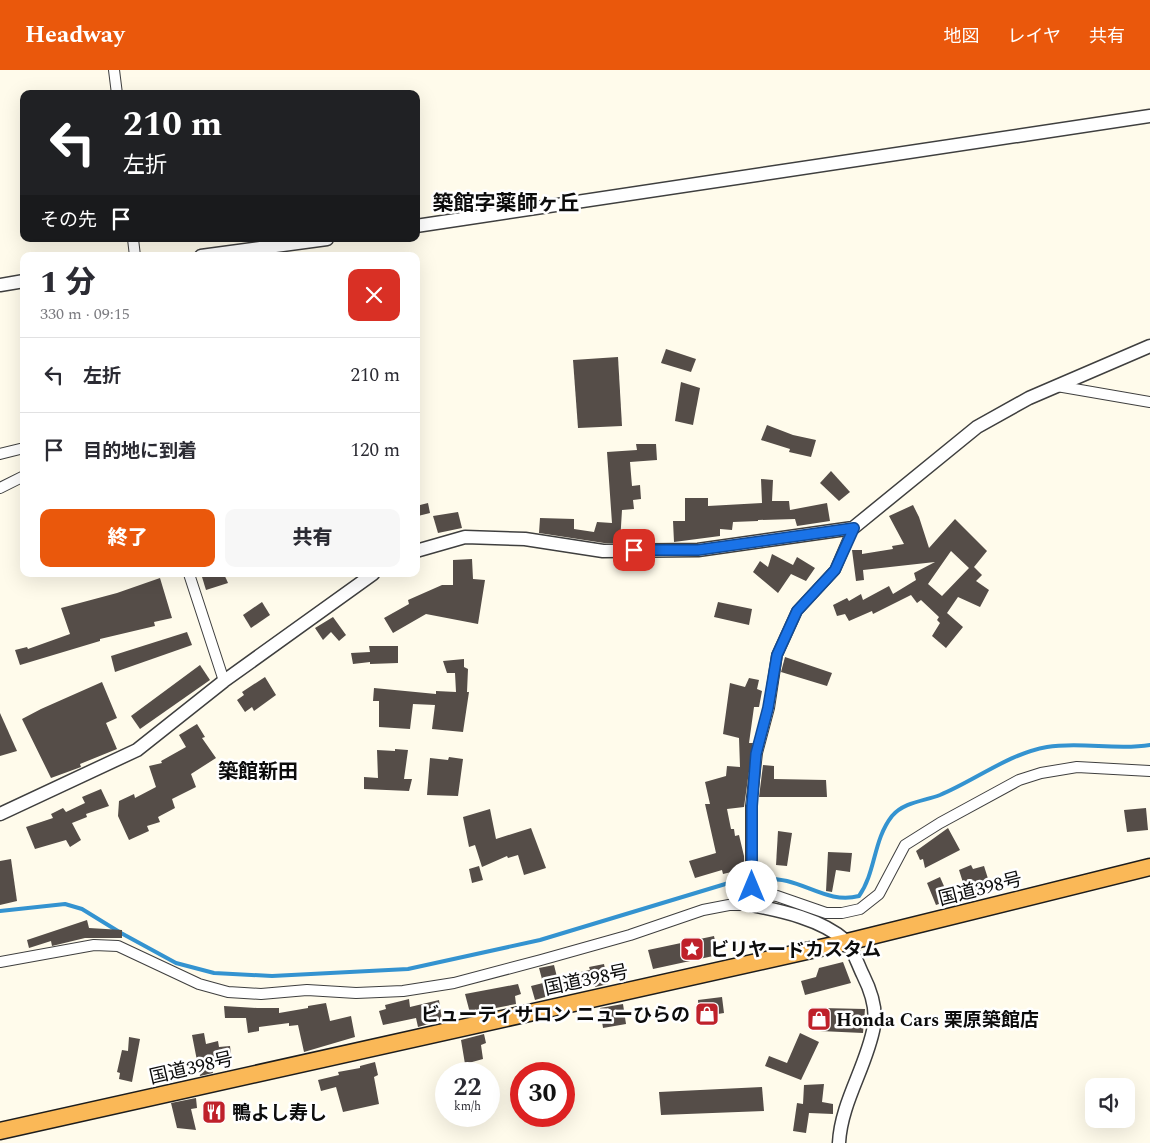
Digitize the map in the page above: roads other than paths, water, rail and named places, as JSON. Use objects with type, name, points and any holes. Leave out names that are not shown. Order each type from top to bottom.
[{"type":"highway","name":"国道398号","points":[[0,1130],[847,942],[1150,867]]},
{"type":"street","points":[[114,70],[116,90]]},
{"type":"street","points":[[420,225],[1150,116]]},
{"type":"street","points":[[231,252],[305,242]]},
{"type":"street","points":[[0,285],[20,282]]},
{"type":"street","points":[[751,895],[752,806],[756,754],[768,708],[777,655],[797,611],[835,570],[854,528],[977,428],[1029,398],[1150,346]]},
{"type":"street","points":[[1056,386],[1150,402]]},
{"type":"street","points":[[0,454],[20,449]]},
{"type":"street","points":[[0,488],[20,479]]},
{"type":"street","points":[[420,550],[465,537],[525,539],[603,550],[698,550],[854,528]]},
{"type":"street","points":[[190,577],[224,681]]},
{"type":"street","points":[[0,814],[137,750],[224,681],[369,577]]},
{"type":"street","points":[[0,962],[94,945],[118,946],[199,984],[228,992],[261,994],[307,990],[356,993],[403,992],[454,983],[630,935],[703,910],[728,905],[751,895],[778,896],[826,913],[842,913],[860,909],[871,902],[886,883],[905,845],[940,823],[1019,780],[1041,773],[1077,767],[1150,770]]},
{"type":"street","points":[[751,895],[776,910],[821,925],[847,942],[871,992],[874,1026],[846,1108],[839,1143]]},
{"type":"waterway","points":[[0,911],[65,904],[82,909],[176,963],[214,973],[272,976],[408,969],[540,940],[732,882],[773,879],[787,881],[831,896],[849,898],[859,896],[869,877],[881,835],[892,816],[902,808],[940,795],[1005,761],[1033,750],[1060,745],[1124,747],[1150,745]]},
{"type":"place","name":"ビリヤードカスタム","points":[[692,949]]},
{"type":"place","name":"ビューティサロン ニューひらの","points":[[707,1014]]},
{"type":"place","name":"Honda Cars 栗原築館店","points":[[819,1019]]},
{"type":"place","name":"鴨よし寿し","points":[[214,1112]]},
{"type":"district","name":"築館字薬師ヶ丘","points":[[506,203]]},
{"type":"district","name":"築館新田","points":[[258,771]]}]
